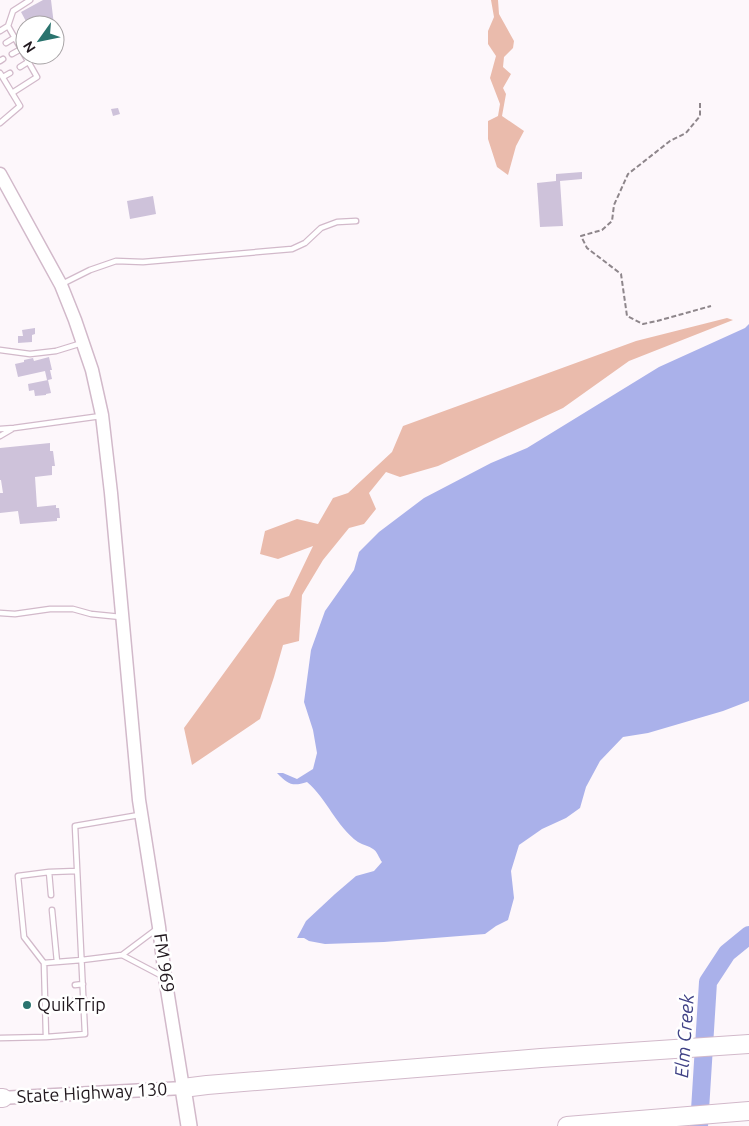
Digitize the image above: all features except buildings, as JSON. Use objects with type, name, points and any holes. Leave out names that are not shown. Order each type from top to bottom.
[{"type":"highway","points":[[183,1088],[541,1058],[749,1044]]},
{"type":"highway","points":[[567,1126],[749,1111]]},
{"type":"main road","name":"FM 969","points":[[0,174],[61,285],[84,343],[102,415],[139,800],[189,1126]]},
{"type":"main road","name":"State Highway 130","points":[[1,1098],[183,1088]]},
{"type":"lane","points":[[6,43],[14,38],[8,26],[12,11],[30,0]]},
{"type":"lane","points":[[0,30],[8,26]]},
{"type":"lane","points":[[12,93],[37,77],[30,65]]},
{"type":"lane","points":[[0,123],[20,106],[1,75],[10,73]]},
{"type":"lane","points":[[61,285],[90,270],[116,261],[142,262],[292,250],[305,243],[321,228],[337,222],[356,221]]},
{"type":"lane","points":[[0,350],[30,354],[56,351],[84,343]]},
{"type":"lane","points":[[0,428],[14,428],[102,415]]},
{"type":"lane","points":[[0,436],[14,428]]},
{"type":"lane","points":[[0,613],[15,614],[50,609],[73,609],[91,614],[122,617]]},
{"type":"lane","points":[[0,1038],[85,1034],[75,826],[141,814]]},
{"type":"lane","points":[[46,1037],[48,1004],[44,964],[24,937],[18,876],[77,871]]},
{"type":"lane","points":[[49,872],[51,895]]},
{"type":"lane","points":[[52,910],[57,962]]},
{"type":"lane","points":[[44,964],[122,955],[159,927]]},
{"type":"lane","points":[[122,955],[165,978]]},
{"type":"lane","points":[[75,985],[83,984]]},
{"type":"lane","points":[[76,1000],[84,999]]},
{"type":"lane","points":[[78,1016],[84,1015]]},
{"type":"path","points":[[700,103],[700,116],[686,133],[670,141],[628,174],[614,205],[612,222],[602,230],[580,236],[587,248],[620,274],[627,316],[642,324],[711,306]]},
{"type":"shaded area","points":[[491,0],[498,0],[499,14],[514,41],[513,48],[504,57],[503,67],[511,74],[503,88],[506,94],[502,116],[524,131],[516,146],[508,175],[497,167],[488,139],[488,121],[498,116],[500,104],[490,78],[496,56],[488,44],[488,31],[494,17]]},
{"type":"shaded area","points":[[727,318],[733,320],[629,361],[563,408],[438,466],[400,477],[386,472],[369,493],[376,509],[364,524],[349,528],[323,560],[302,595],[299,641],[283,645],[260,719],[192,765],[184,728],[277,600],[289,596],[313,546],[278,559],[260,554],[265,531],[297,519],[318,524],[333,498],[348,493],[392,452],[403,426],[636,341]]},
{"type":"water","points":[[749,324],[749,701],[723,711],[648,733],[623,737],[600,761],[586,787],[580,808],[566,818],[542,829],[519,845],[511,871],[514,898],[508,920],[485,934],[384,942],[325,944],[297,938],[306,921],[335,894],[356,876],[374,871],[382,862],[374,850],[350,836],[307,782],[290,784],[277,773],[283,773],[297,779],[313,769],[317,753],[313,730],[304,702],[311,650],[325,611],[354,570],[359,552],[379,532],[424,498],[491,463],[527,448],[659,367],[745,328]]},
{"type":"waterway","name":"Elm Creek","points":[[699,1126],[708,982],[727,953],[749,935]]},
{"type":"place","name":"QuikTrip","points":[[27,1005]]}]
